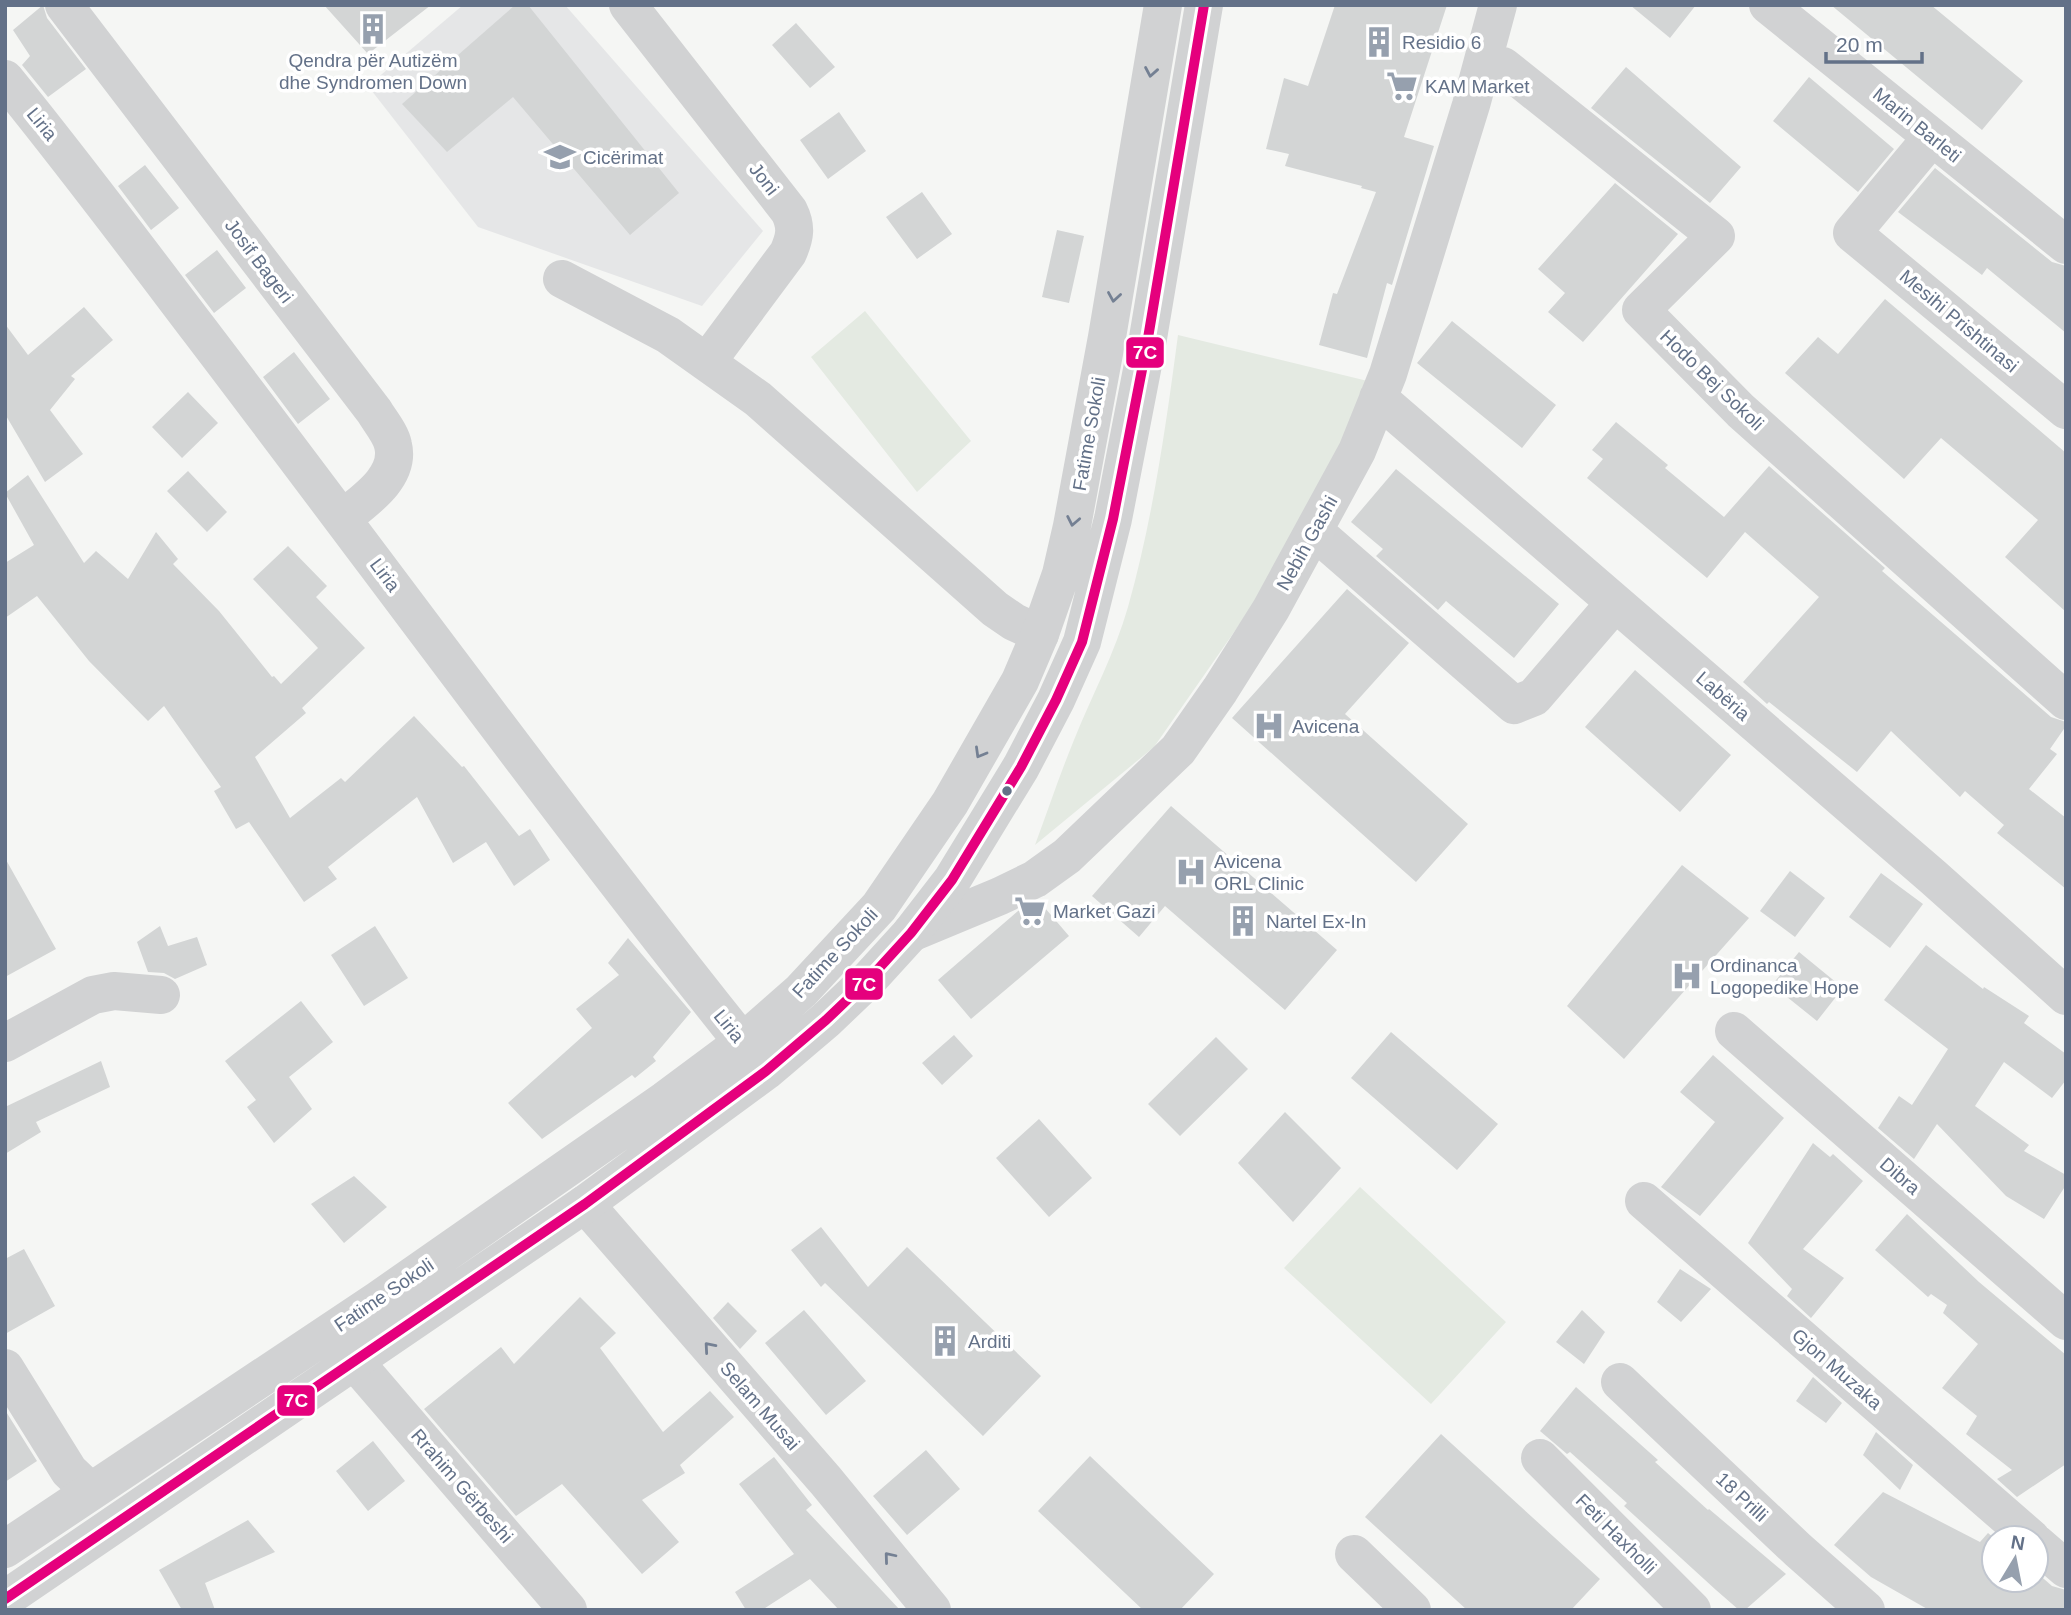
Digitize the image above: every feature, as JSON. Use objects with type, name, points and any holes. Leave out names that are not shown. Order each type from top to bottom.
[{"type":"street","name":"Josif Bageri","points":[[64,5],[374,411],[393,443],[394,458],[383,482],[343,518]]},
{"type":"street","name":"Joni","points":[[628,5],[789,211],[795,223],[794,239],[788,253],[707,362]]},
{"type":"street","name":"Fatime Sokoli","points":[[5,1599],[585,1204],[754,1056],[801,991],[878,907],[919,852],[1020,681],[1040,634],[1060,574],[1072,526],[1163,5]]},
{"type":"street","name":"Fatime Sokoli","points":[[5,1549],[593,1152],[754,1056],[826,1020],[870,978],[911,933],[952,880],[1021,767],[1082,642],[1114,519],[1147,344],[1204,5]]},
{"type":"street","name":"Nebih Gashi","points":[[911,933],[1035,879],[1067,856],[1178,750],[1263,620],[1357,451],[1388,374],[1471,105],[1498,5]]},
{"type":"street","name":"Marin Barleti","points":[[1768,5],[2066,244]]},
{"type":"street","name":"Hodo Bej Sokoli","points":[[1503,66],[1716,236],[1641,310],[1741,411],[2066,701]]},
{"type":"street","name":"Liria","points":[[5,79],[75,165],[343,518],[575,830],[754,1056]]},
{"type":"street","name":"Mesihi Prishtinasi","points":[[1932,137],[1852,233],[2066,410]]},
{"type":"street","points":[[562,279],[658,330],[758,399],[996,609],[1014,622],[1040,634]]},
{"type":"street","name":"Labëria","points":[[1378,398],[1933,877],[2066,996]]},
{"type":"street","points":[[1314,531],[1514,705],[1534,696],[1615,603]]},
{"type":"street","points":[[1003,713],[1040,732]]},
{"type":"street","points":[[5,1043],[93,995],[114,991],[161,995]]},
{"type":"street","name":"Dibra","points":[[1734,1031],[2066,1321]]},
{"type":"street","name":"Gjon Muzaka","points":[[1644,1201],[2015,1524]]},
{"type":"street","name":"Selam Musai","points":[[585,1204],[826,1482],[932,1610]]},
{"type":"street","name":"Rrahim Gërbeshi","points":[[355,1362],[569,1610]]},
{"type":"street","points":[[5,1368],[69,1472],[90,1490]]},
{"type":"street","name":"18 Prilli","points":[[1620,1382],[1798,1550],[1866,1610]]},
{"type":"street","name":"Feti Haxholli","points":[[1540,1458],[1692,1610]]},
{"type":"street","points":[[1354,1554],[1412,1610]]},
{"type":"street","points":[[2050,1555],[2066,1569]]},
{"type":"shaded area","name":"Cicërimat","points":[[463,5],[565,5],[763,231],[702,306],[478,227],[368,86]]},
{"type":"shaded area","points":[[865,311],[971,441],[917,492],[811,357]]},
{"type":"shaded area","points":[[1178,335],[1380,384],[1255,602],[1154,747],[1035,845],[1128,607],[1152,506]]},
{"type":"shaded area","points":[[1360,1187],[1506,1322],[1431,1404],[1284,1268]]},
{"type":"building","points":[[43,5],[47,18],[86,69],[48,97],[22,65],[30,56],[13,30]]},
{"type":"building","name":"Qendra për Autizëm dhe Syndromen Down","points":[[324,5],[431,5],[368,54]]},
{"type":"building","points":[[515,5],[528,5],[679,193],[630,235],[513,97],[447,152],[402,104]]},
{"type":"building","points":[[1335,5],[1447,5],[1404,137],[1434,146],[1392,285],[1387,283],[1367,358],[1319,345],[1333,293],[1337,294],[1376,192],[1285,166],[1289,154],[1266,149],[1284,78],[1308,86]]},
{"type":"building","points":[[1630,5],[1696,5],[1670,38]]},
{"type":"building","points":[[1831,5],[1931,5],[2023,81],[1982,130]]},
{"type":"building","points":[[796,23],[835,67],[810,88],[772,45]]},
{"type":"building","points":[[1626,67],[1741,167],[1710,203],[1591,108]]},
{"type":"building","points":[[1809,77],[1894,149],[1858,192],[1773,121]]},
{"type":"building","points":[[839,112],[866,151],[828,179],[800,140]]},
{"type":"building","points":[[145,165],[179,208],[151,230],[118,186]]},
{"type":"building","points":[[1935,168],[2052,262],[2066,266],[2066,333],[1987,268],[1982,275],[1898,212]]},
{"type":"building","points":[[1615,183],[1678,234],[1583,342],[1548,312],[1565,293],[1538,269]]},
{"type":"building","points":[[922,192],[952,234],[917,259],[886,217]]},
{"type":"building","points":[[1057,230],[1084,236],[1069,303],[1042,297]]},
{"type":"building","points":[[217,250],[246,288],[214,313],[185,275]]},
{"type":"building","points":[[1885,299],[2066,453],[2066,612],[2005,557],[2038,520],[1941,438],[1904,479],[1785,373],[1818,337],[1838,354]]},
{"type":"building","points":[[84,307],[113,340],[71,376],[75,379],[50,410],[83,454],[45,482],[5,414],[5,324],[28,355]]},
{"type":"building","points":[[1452,321],[1556,405],[1522,448],[1417,363]]},
{"type":"building","points":[[294,352],[330,399],[298,424],[263,377]]},
{"type":"building","points":[[188,392],[218,423],[182,458],[152,427]]},
{"type":"building","points":[[1616,422],[1668,465],[1665,468],[1724,517],[1769,466],[1885,568],[1882,571],[2051,717],[2066,722],[2050,749],[2057,754],[2029,789],[2066,818],[2066,889],[1997,833],[2004,825],[1965,791],[1960,797],[1891,731],[1857,772],[1769,702],[1767,704],[1743,682],[1819,597],[1745,532],[1707,578],[1587,478],[1603,459],[1592,450]]},
{"type":"building","points":[[1396,469],[1559,604],[1514,658],[1446,601],[1438,610],[1376,556],[1383,549],[1351,522]]},
{"type":"building","points":[[188,471],[227,512],[207,532],[167,491]]},
{"type":"building","points":[[28,475],[84,563],[96,551],[128,579],[156,532],[178,559],[173,564],[219,611],[272,677],[281,684],[318,648],[253,579],[288,546],[327,586],[316,597],[365,648],[302,708],[306,713],[255,757],[290,818],[341,778],[345,782],[414,716],[462,767],[464,766],[519,836],[530,829],[550,860],[514,886],[486,842],[453,863],[417,797],[328,867],[337,879],[304,902],[249,822],[236,829],[214,791],[221,787],[164,706],[148,721],[89,661],[37,596],[5,618],[5,563],[34,545],[5,493]]},
{"type":"building","name":"Nartel Ex-In","points":[[1347,589],[1409,643],[1345,714],[1468,824],[1416,882],[1232,718]]},
{"type":"building","points":[[1635,670],[1731,755],[1680,812],[1585,727]]},
{"type":"building","name":"Nartel Ex-In","points":[[1171,806],[1337,950],[1285,1010],[1165,906],[1139,937],[1092,896]]},
{"type":"building","points":[[5,858],[56,949],[5,977]]},
{"type":"building","points":[[1682,865],[1749,918],[1624,1059],[1567,1006]]},
{"type":"building","points":[[1790,871],[1825,898],[1795,937],[1760,911]]},
{"type":"building","points":[[1881,873],[1923,904],[1890,948],[1849,917]]},
{"type":"building","points":[[1039,901],[1069,936],[971,1019],[938,980],[1018,911]]},
{"type":"building","points":[[160,926],[168,946],[197,937],[207,965],[175,979],[164,973],[148,972],[137,942]]},
{"type":"building","points":[[375,926],[408,978],[364,1006],[331,955]]},
{"type":"building","points":[[628,938],[691,1012],[653,1057],[656,1061],[635,1078],[632,1075],[542,1139],[508,1103],[592,1028],[576,1009],[619,975],[608,963]]},
{"type":"building","points":[[1926,945],[1983,989],[1984,987],[2029,1016],[2024,1023],[2066,1054],[2066,1080],[2052,1098],[2004,1062],[1975,1106],[2029,1145],[2024,1151],[2066,1175],[2066,1185],[2044,1219],[2006,1196],[1937,1124],[1914,1159],[1878,1128],[1899,1096],[1912,1105],[1948,1049],[1884,1000]]},
{"type":"building","points":[[1799,952],[1843,988],[1817,1021],[1772,985]]},
{"type":"building","points":[[301,1001],[333,1042],[289,1077],[312,1109],[274,1143],[247,1107],[256,1100],[225,1061]]},
{"type":"building","points":[[1391,1032],[1498,1124],[1457,1170],[1351,1078]]},
{"type":"building","points":[[954,1035],[973,1056],[942,1085],[922,1063]]},
{"type":"building","points":[[1216,1037],[1248,1069],[1180,1136],[1148,1104]]},
{"type":"building","points":[[1713,1055],[1784,1118],[1700,1216],[1661,1187],[1715,1122],[1680,1092]]},
{"type":"building","points":[[101,1061],[110,1087],[36,1122],[41,1132],[5,1154],[5,1107]]},
{"type":"building","points":[[1285,1112],[1341,1168],[1293,1222],[1238,1163]]},
{"type":"building","points":[[1039,1119],[1092,1178],[1049,1217],[996,1158]]},
{"type":"building","points":[[1813,1143],[1830,1157],[1833,1154],[1863,1181],[1803,1249],[1844,1278],[1811,1318],[1787,1296],[1792,1289],[1748,1243]]},
{"type":"building","points":[[354,1176],[387,1207],[344,1243],[311,1204]]},
{"type":"building","points":[[1907,1214],[1979,1282],[2066,1355],[2066,1464],[2017,1497],[1997,1479],[2012,1470],[1966,1434],[1977,1416],[1942,1388],[1978,1344],[1943,1313],[1947,1305],[1931,1294],[1928,1297],[1875,1250]]},
{"type":"building","name":"Arditi","points":[[821,1227],[868,1287],[907,1247],[1041,1376],[983,1436],[825,1283],[821,1287],[791,1250]]},
{"type":"building","points":[[24,1249],[55,1306],[5,1334],[5,1259]]},
{"type":"building","points":[[1680,1269],[1711,1289],[1681,1322],[1657,1302]]},
{"type":"building","points":[[580,1297],[616,1333],[600,1348],[663,1432],[710,1391],[734,1417],[680,1465],[685,1473],[642,1500],[679,1542],[642,1574],[562,1484],[516,1516],[424,1409],[501,1347],[514,1364]]},
{"type":"building","points":[[728,1302],[757,1331],[740,1349],[713,1318]]},
{"type":"building","points":[[804,1310],[866,1381],[826,1415],[765,1343]]},
{"type":"building","points":[[1582,1310],[1605,1332],[1584,1364],[1556,1342]]},
{"type":"building","points":[[1813,1377],[1842,1403],[1826,1423],[1796,1401]]},
{"type":"building","points":[[1576,1387],[1658,1460],[1655,1462],[1708,1510],[1786,1574],[1745,1610],[1739,1610],[1716,1590],[1624,1506],[1627,1503],[1570,1452],[1567,1454],[1540,1431]]},
{"type":"building","points":[[5,1410],[37,1461],[5,1482]]},
{"type":"building","points":[[1876,1432],[1913,1465],[1900,1490],[1863,1455]]},
{"type":"building","points":[[1441,1434],[1600,1579],[1571,1610],[1467,1610],[1365,1517]]},
{"type":"building","points":[[373,1441],[405,1481],[368,1511],[336,1471]]},
{"type":"building","points":[[926,1450],[960,1489],[907,1535],[873,1496]]},
{"type":"building","points":[[1090,1456],[1214,1574],[1180,1610],[1143,1610],[1038,1511]]},
{"type":"building","points":[[774,1457],[812,1505],[806,1510],[900,1610],[839,1610],[810,1579],[762,1610],[746,1610],[735,1592],[794,1554],[739,1484]]},
{"type":"building","points":[[1883,1492],[1980,1542],[1980,1594],[2050,1594],[2050,1584],[2066,1590],[2066,1610],[1929,1610],[1871,1577],[1834,1545]]},
{"type":"building","points":[[248,1520],[275,1552],[205,1583],[215,1610],[182,1610],[159,1570]]},
{"type":"transit line","name":"7C","points":[[5,1599],[585,1204],[766,1071],[870,978],[911,933],[952,880],[1021,767],[1082,642],[1113,519],[1147,344],[1204,5]]},
{"type":"place","name":"Qendra për Autizëm dhe Syndromen Down","points":[[373,29]]},
{"type":"place","name":"Residio 6","points":[[1379,42]]},
{"type":"place","name":"KAM Market","points":[[1402,86]]},
{"type":"place","name":"Cicërimat","points":[[560,157]]},
{"type":"place","name":"Avicena","points":[[1269,726]]},
{"type":"place","name":"Avicena ORL Clinic","points":[[1191,872]]},
{"type":"place","name":"Market Gazi","points":[[1030,911]]},
{"type":"place","name":"Nartel Ex-In","points":[[1243,921]]},
{"type":"place","name":"Ordinanca Logopedike Hope","points":[[1687,976]]},
{"type":"place","name":"Arditi","points":[[945,1341]]}]
